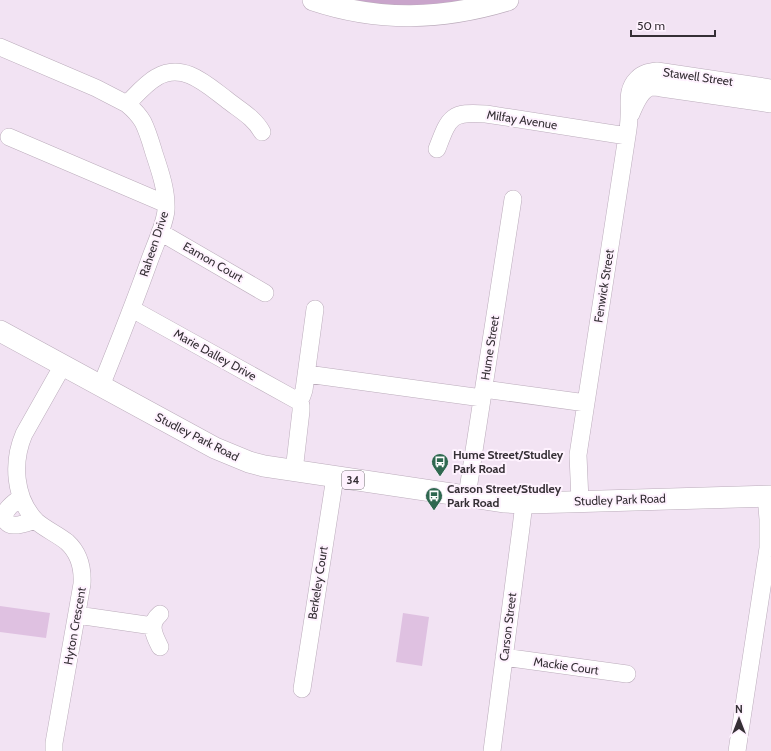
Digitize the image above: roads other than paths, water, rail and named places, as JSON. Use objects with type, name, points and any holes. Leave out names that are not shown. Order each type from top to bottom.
[{"type":"main road","points":[[313,0],[350,10],[387,16],[404,16],[443,14],[464,11],[489,6],[508,0]]},
{"type":"main road","name":"Studley Park Road","points":[[0,331],[215,448],[232,456],[264,466],[505,502],[769,496]]},
{"type":"street","name":"Raheen Drive","points":[[0,47],[96,88],[127,104],[136,112],[143,122],[162,179],[166,204],[165,217],[132,309],[101,386]]},
{"type":"street","points":[[127,104],[157,77],[166,73],[176,72],[188,74],[205,83],[252,119],[259,126],[262,132]]},
{"type":"street","name":"Stawell Street","points":[[629,118],[630,90],[638,78],[650,72],[771,88]]},
{"type":"street","name":"Stawell Street","points":[[629,118],[640,96],[645,90],[650,88],[661,88],[771,104]]},
{"type":"street","name":"Milfay Avenue","points":[[437,149],[448,123],[459,115],[466,114],[486,114],[627,136]]},
{"type":"street","name":"Fenwick Street","points":[[573,501],[570,482],[578,455],[629,118]]},
{"type":"street","points":[[10,137],[166,204]]},
{"type":"street","name":"Hume Street","points":[[467,496],[513,199]]},
{"type":"street","name":"Eamon Court","points":[[160,232],[265,293]]},
{"type":"street","name":"Marie Dalley Drive","points":[[132,309],[298,401]]},
{"type":"street","points":[[294,471],[302,412],[301,405],[298,401],[304,390],[307,374],[315,309]]},
{"type":"street","name":"Hyton Crescent","points":[[54,751],[54,743],[82,584],[82,567],[73,549],[66,542],[35,520],[26,508],[18,487],[17,475],[18,453],[24,434],[63,365]]},
{"type":"street","points":[[307,374],[483,394],[586,403]]},
{"type":"street","name":"Berkeley Court","points":[[302,689],[335,477]]},
{"type":"street","points":[[738,751],[769,543],[769,496]]},
{"type":"street","points":[[21,497],[9,507],[6,512],[6,520],[12,525],[17,525],[35,520]]},
{"type":"street","name":"Carson Street","points":[[492,751],[524,502]]},
{"type":"street","points":[[77,614],[157,620],[154,634],[160,647]]},
{"type":"street","name":"Mackie Court","points":[[504,657],[627,674]]},
{"type":"place","name":"Hume Street/Studley Park Road","points":[[440,477]]},
{"type":"place","name":"Carson Street/Studley Park Road","points":[[434,511]]}]
